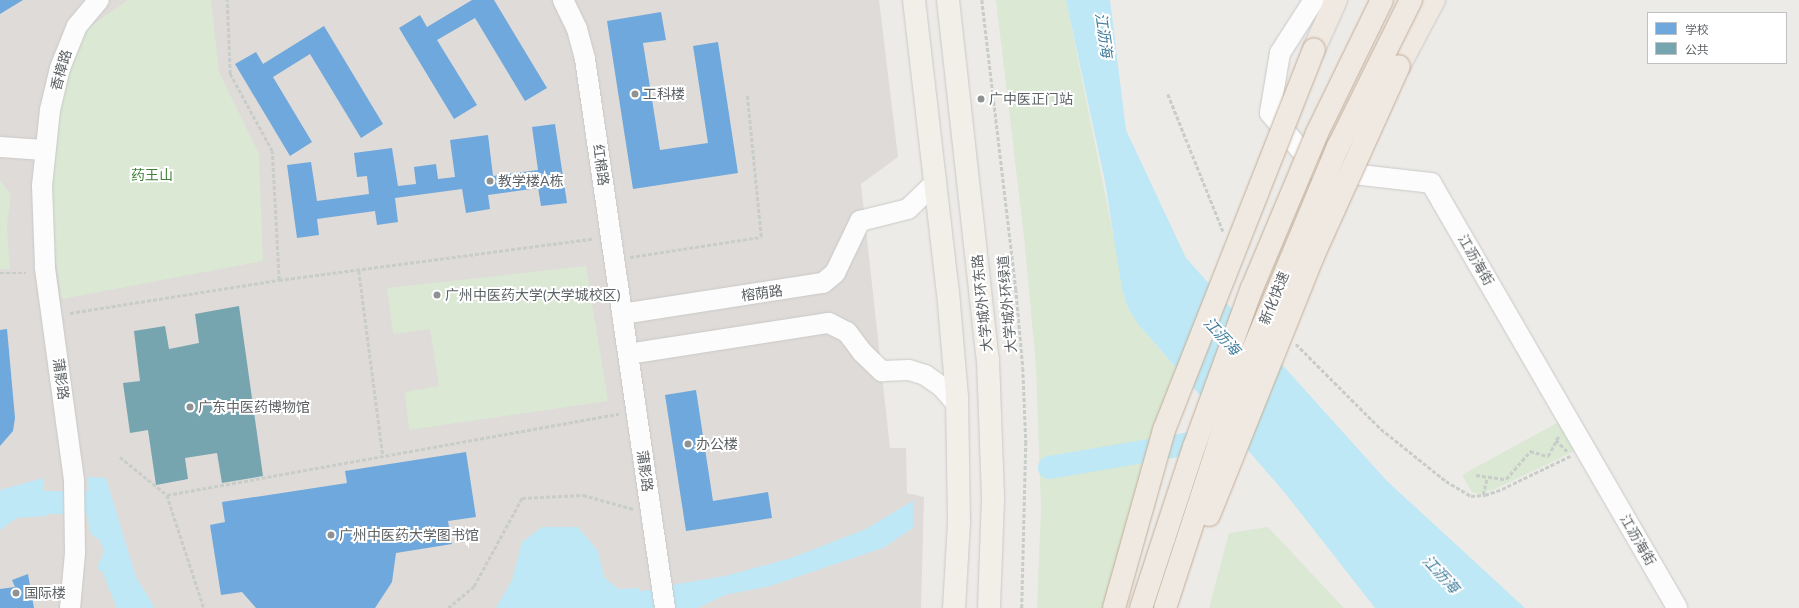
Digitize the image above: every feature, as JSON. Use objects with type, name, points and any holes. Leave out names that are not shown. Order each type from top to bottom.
[{"type":"highway","points":[[1114,608],[1164,430],[1314,48],[1336,0]]},
{"type":"highway","name":"新化快速","points":[[1141,608],[1194,448],[1252,288],[1317,133],[1382,0]]},
{"type":"highway","name":"新化快速","points":[[1164,608],[1237,388],[1338,147],[1411,0]]},
{"type":"highway","points":[[1176,608],[1187,571],[1289,312],[1399,66],[1434,0]]},
{"type":"main road","points":[[914,0],[948,292],[957,404],[959,522],[954,608]]},
{"type":"main road","name":"大学城外环东路","points":[[948,0],[988,360],[992,455],[992,537],[989,608]]},
{"type":"lane","name":"香樟路","points":[[44,150],[55,88],[66,50],[77,26],[99,0]]},
{"type":"lane","name":"红棉路","points":[[563,0],[577,29],[585,59],[625,334]]},
{"type":"lane","name":"江沥海街","points":[[1314,0],[1280,53],[1270,113],[1317,170],[1431,183],[1678,608]]},
{"type":"lane","points":[[0,147],[44,150]]},
{"type":"lane","name":"蒲影路","points":[[44,150],[42,229],[74,480],[75,554],[70,608]]},
{"type":"lane","name":"榕荫路","points":[[622,314],[823,284],[835,274],[851,234],[860,221],[908,209],[936,182]]},
{"type":"lane","points":[[628,354],[829,323],[847,332],[862,352],[882,371],[909,370],[925,375],[942,387],[957,404]]},
{"type":"lane","name":"蒲影路","points":[[625,334],[665,608]]},
{"type":"path","points":[[226,0],[230,74],[272,151],[279,280]]},
{"type":"path","name":"大学城外环绿道","points":[[982,0],[1016,289],[1026,442],[1022,608]]},
{"type":"path","points":[[624,258],[761,237],[747,94]]},
{"type":"path","points":[[1168,94],[1226,238]]},
{"type":"path","points":[[70,313],[279,280],[592,239]]},
{"type":"path","points":[[359,270],[383,455]]},
{"type":"path","points":[[0,273],[26,273]]},
{"type":"path","points":[[1294,343],[1381,429],[1460,490],[1471,496],[1484,495],[1502,489],[1571,456],[1556,440]]},
{"type":"path","points":[[167,495],[383,455],[619,414]]},
{"type":"path","points":[[1476,475],[1488,478],[1506,478],[1530,451],[1548,456],[1560,432],[1571,425]]},
{"type":"path","points":[[120,457],[167,495],[204,608]]},
{"type":"path","points":[[1484,495],[1488,478]]},
{"type":"path","points":[[448,608],[474,586],[522,498],[583,495],[633,509]]},
{"type":"shaded area","name":"广州中医药大学(大学城校区)","points":[[0,0],[879,0],[898,157],[861,184],[890,448],[906,448],[907,493],[924,497],[921,608],[0,608]]},
{"type":"green space","name":"药王山","points":[[128,0],[211,0],[219,72],[259,154],[263,261],[62,299],[44,185],[52,109],[88,28]]},
{"type":"green space","points":[[996,0],[1066,0],[1128,308],[1138,324],[1186,380],[1110,608],[1037,608],[1041,508],[1036,365],[1024,237]]},
{"type":"green space","points":[[0,180],[11,195],[7,226],[10,269],[0,269]]},
{"type":"green space","points":[[586,266],[608,401],[409,430],[405,392],[439,386],[430,329],[393,334],[387,288]]},
{"type":"green space","points":[[1564,419],[1581,448],[1495,489],[1479,494],[1472,492],[1462,475]]},
{"type":"green space","points":[[1268,527],[1344,608],[1209,608],[1229,533]]},
{"type":"water","name":"江沥海","points":[[1066,0],[1110,0],[1126,130],[1186,258],[1387,481],[1525,608],[1375,608],[1285,493],[1138,324],[1128,308],[1122,289],[1105,182]]},
{"type":"water","points":[[88,477],[106,478],[136,577],[155,608],[130,608],[117,583],[97,568],[104,551],[89,516]]},
{"type":"water","points":[[43,478],[47,516],[17,518],[0,530],[0,490]]},
{"type":"water","points":[[914,500],[913,528],[883,548],[770,586],[725,595],[698,608],[675,608],[671,585],[725,576],[791,558],[866,529]]},
{"type":"water","points":[[542,527],[578,527],[598,551],[604,577],[618,589],[639,588],[641,608],[496,608],[512,580],[522,542]]},
{"type":"building: 学校","points":[[0,0],[23,0],[0,14]]},
{"type":"building: 学校","points":[[472,0],[494,0],[547,88],[525,101],[475,18],[437,40],[477,105],[454,119],[399,28],[420,15],[427,27]]},
{"type":"building: 学校","name":"工科楼","points":[[661,12],[666,40],[643,43],[660,150],[708,143],[693,46],[718,42],[738,173],[633,189],[607,21]]},
{"type":"building: 学校","points":[[324,26],[383,124],[361,138],[310,54],[273,77],[312,142],[290,156],[235,64],[256,52],[263,64]]},
{"type":"building: 学校","name":"教学楼A栋","points":[[555,124],[567,203],[541,206],[538,188],[488,195],[490,209],[466,213],[462,189],[395,198],[398,222],[377,225],[375,211],[317,219],[319,235],[297,238],[287,165],[311,162],[317,201],[369,194],[367,176],[357,177],[354,153],[392,148],[398,186],[416,184],[414,167],[436,164],[438,179],[455,177],[450,140],[488,135],[493,176],[538,170],[532,127]]},
{"type":"building: 学校","points":[[7,329],[15,418],[13,431],[0,446],[0,330]]},
{"type":"building: 学校","name":"办公楼","points":[[696,390],[713,501],[768,492],[772,518],[686,531],[665,395]]},
{"type":"building: 学校","name":"广州中医药大学图书馆","points":[[466,452],[476,517],[448,521],[452,544],[396,553],[392,582],[375,608],[256,608],[242,592],[221,595],[210,525],[225,522],[222,502],[347,483],[345,471]]},
{"type":"building: 学校","name":"国际楼","points":[[28,574],[34,608],[0,608],[0,589],[15,587],[12,580]]},
{"type":"building: 公共","name":"广东中医药博物馆","points":[[239,306],[263,476],[222,483],[217,453],[185,458],[188,479],[156,485],[148,430],[130,433],[123,383],[140,381],[134,331],[165,326],[169,349],[199,343],[195,314]]},
{"type":"waterway","points":[[1049,467],[1213,439]]},
{"type":"waterway","points":[[0,511],[21,502],[95,502],[101,527]]},
{"type":"waterway","points":[[114,571],[129,608]]},
{"type":"waterway","points":[[599,608],[684,596]]},
{"type":"place","name":"工科楼","points":[[635,94]]},
{"type":"place","name":"广中医正门站","points":[[981,99]]},
{"type":"place","name":"教学楼A栋","points":[[490,181]]},
{"type":"place","name":"广州中医药大学(大学城校区)","points":[[437,295]]},
{"type":"place","name":"广东中医药博物馆","points":[[190,407]]},
{"type":"place","name":"办公楼","points":[[688,444]]},
{"type":"place","name":"广州中医药大学图书馆","points":[[331,535]]},
{"type":"place","name":"国际楼","points":[[16,593]]}]
